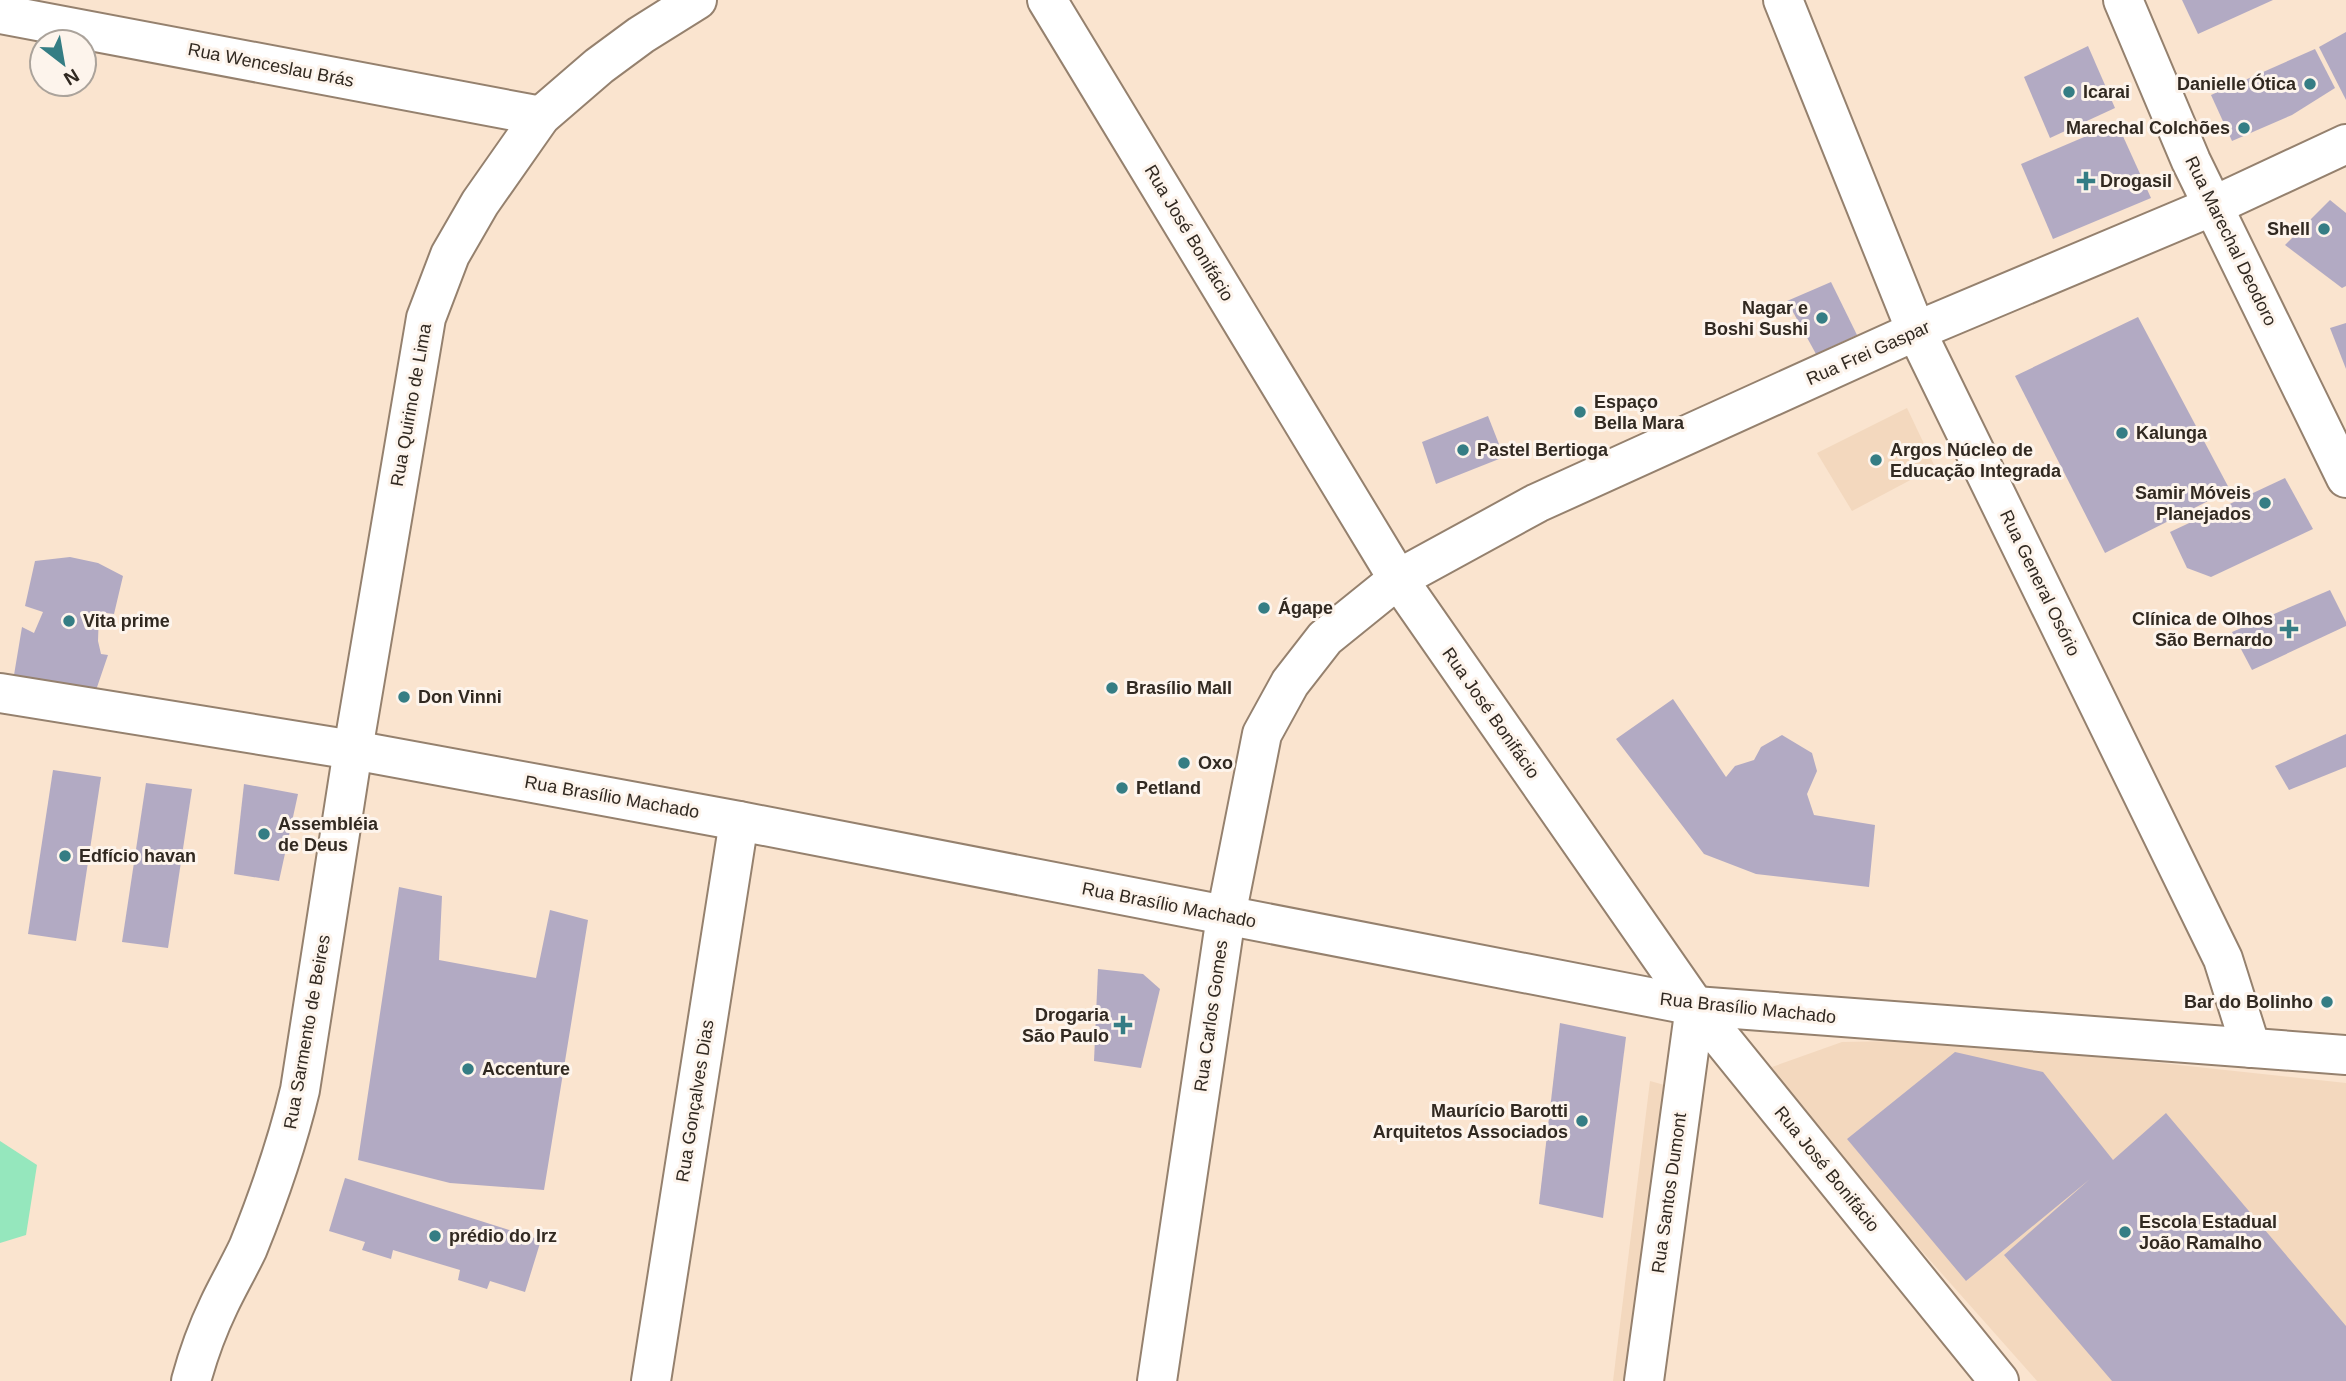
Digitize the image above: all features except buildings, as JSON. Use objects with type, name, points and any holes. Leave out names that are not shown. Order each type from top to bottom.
[{"type":"street","name":"Rua Quirino de Lima","points":[[353,750],[426,318],[450,255],[480,203],[541,116],[641,35],[697,0]]},
{"type":"street","name":"Rua José Bonifácio","points":[[1047,0],[1398,579],[1695,1006],[1999,1381]]},
{"type":"street","name":"Rua General Osório","points":[[1783,0],[1916,331],[2217,947],[2251,1048]]},
{"type":"street","name":"Rua Marechal Deodoro","points":[[2123,0],[2213,206],[2346,478]]},
{"type":"street","name":"Rua Wenceslau Brás","points":[[0,14],[541,116]]},
{"type":"street","name":"Rua Frei Gaspar","points":[[1398,579],[1537,503],[1916,331],[2213,206],[2346,144]]},
{"type":"street","name":"Rua Carlos Gomes","points":[[1157,1381],[1226,916],[1262,734],[1290,682],[1325,638],[1398,579]]},
{"type":"street","name":"Rua Brasílio Machado","points":[[0,693],[353,750],[739,821],[1695,1006],[2346,1055]]},
{"type":"street","name":"Rua Sarmento de Beires","points":[[191,1381],[217,1308],[247,1250],[292,1126],[300,1090],[353,750]]},
{"type":"street","name":"Rua Gonçalves Dias","points":[[651,1381],[739,821]]},
{"type":"street","name":"Rua Santos Dumont","points":[[1644,1381],[1695,1006]]},
{"type":"shaded area","name":"Argos Núcleo de Educação Integrada","points":[[1907,408],[1935,467],[1852,511],[1817,453]]},
{"type":"shaded area","name":"Escola Estadual João Ramalho","points":[[1946,1040],[2346,1083],[2346,1381],[2037,1381],[1826,1143],[1772,1067],[1842,1042]]},
{"type":"shaded area","points":[[1650,1081],[1704,1096],[1664,1381],[1613,1381]]},
{"type":"green space","points":[[0,1141],[37,1165],[26,1235],[0,1243]]},
{"type":"place","name":"Danielle Ótica","points":[[2310,84]]},
{"type":"place","name":"Icarai","points":[[2069,92]]},
{"type":"place","name":"Marechal Colchões","points":[[2244,128]]},
{"type":"place","name":"Drogasil","points":[[2086,181]]},
{"type":"place","name":"Shell","points":[[2324,229]]},
{"type":"place","name":"Nagar e Boshi Sushi","points":[[1822,318]]},
{"type":"place","name":"Espaço Bella Mara","points":[[1580,412]]},
{"type":"place","name":"Kalunga","points":[[2122,433]]},
{"type":"place","name":"Pastel Bertioga","points":[[1463,450]]},
{"type":"place","name":"Argos Núcleo de Educação Integrada","points":[[1876,460]]},
{"type":"place","name":"Samir Móveis Planejados","points":[[2265,503]]},
{"type":"place","name":"Ágape","points":[[1264,608]]},
{"type":"place","name":"Vita prime","points":[[69,621]]},
{"type":"place","name":"Clínica de Olhos São Bernardo","points":[[2289,629]]},
{"type":"place","name":"Brasílio Mall","points":[[1112,688]]},
{"type":"place","name":"Don Vinni","points":[[404,697]]},
{"type":"place","name":"Oxo","points":[[1184,763]]},
{"type":"place","name":"Petland","points":[[1122,788]]},
{"type":"place","name":"Assembléia de Deus","points":[[264,834]]},
{"type":"place","name":"Edfício havan","points":[[65,856]]},
{"type":"place","name":"Bar do Bolinho","points":[[2327,1002]]},
{"type":"place","name":"Drogaria São Paulo","points":[[1123,1025]]},
{"type":"place","name":"Accenture","points":[[468,1069]]},
{"type":"place","name":"Maurício Barotti Arquitetos Associados","points":[[1582,1121]]},
{"type":"place","name":"Escola Estadual João Ramalho","points":[[2125,1232]]},
{"type":"place","name":"prédio do lrz","points":[[435,1236]]}]
